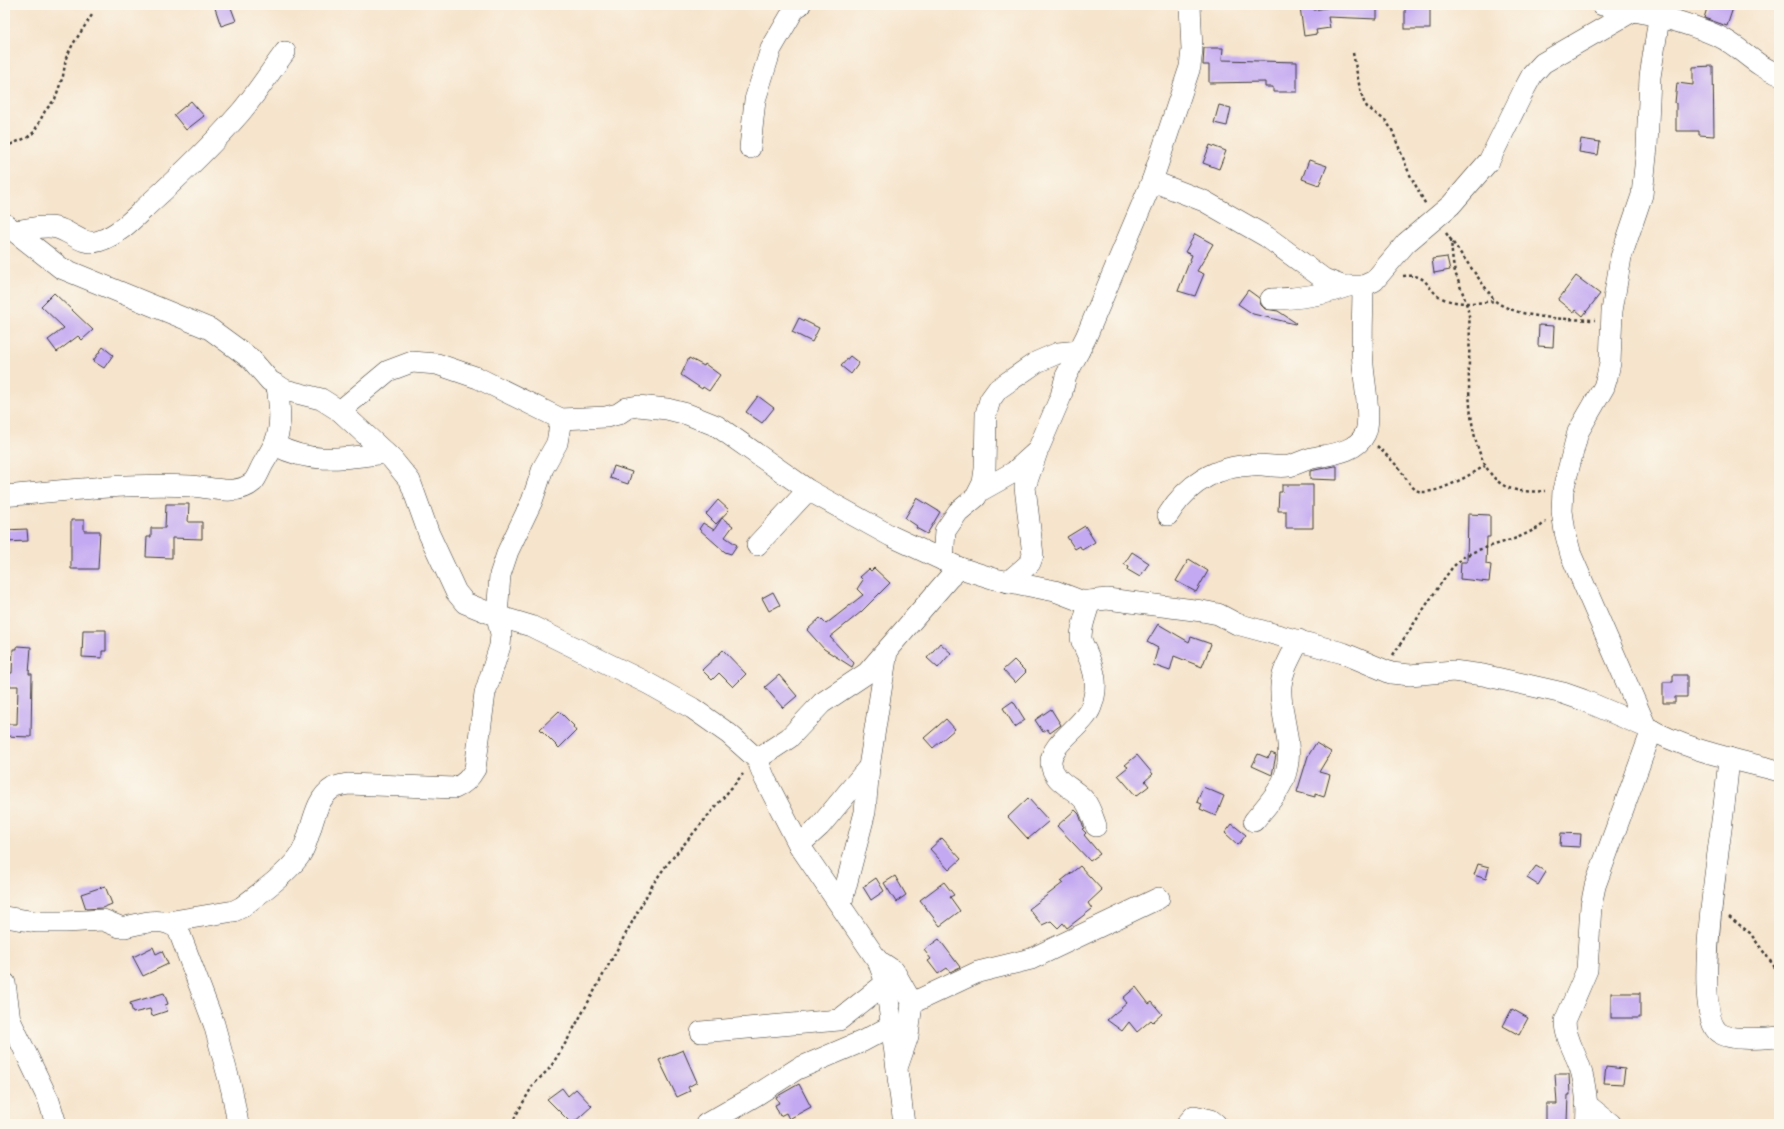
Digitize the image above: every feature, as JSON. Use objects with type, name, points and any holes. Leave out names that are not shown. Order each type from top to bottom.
[{"type":"street","points":[[750,148],[755,100],[771,49],[794,8],[800,5]]},
{"type":"street","points":[[1008,582],[1030,563],[1034,555],[1025,492],[1037,452],[1061,396],[1066,376],[1079,351],[1152,181],[1190,67],[1192,50],[1190,5]]},
{"type":"street","points":[[1602,5],[1633,11],[1660,11],[1720,38],[1744,52],[1769,71],[1779,74]]},
{"type":"street","points":[[1271,299],[1312,296],[1362,284],[1406,242],[1450,205],[1489,161],[1532,75],[1543,63],[1633,11]]},
{"type":"street","points":[[1611,1124],[1586,1114],[1582,1074],[1565,1030],[1564,1021],[1587,970],[1591,906],[1594,886],[1649,728],[1571,555],[1565,532],[1562,511],[1563,490],[1578,432],[1604,387],[1610,363],[1612,311],[1621,257],[1642,195],[1647,147],[1650,76],[1660,11]]},
{"type":"street","points":[[10,227],[57,228],[78,239],[89,242],[99,241],[113,235],[182,174],[235,118],[285,52]]},
{"type":"street","points":[[1152,181],[1204,201],[1267,237],[1324,279],[1342,286],[1362,284]]},
{"type":"street","points":[[10,227],[60,268],[120,291],[210,329],[251,359],[270,381],[285,390],[321,399],[340,411],[392,459],[410,481],[429,534],[456,592],[465,603],[497,616],[531,626],[692,708],[729,734],[757,759],[765,779],[799,845],[842,905],[878,961],[886,983],[904,1124]]},
{"type":"street","points":[[1168,515],[1175,504],[1201,479],[1214,473],[1251,465],[1290,466],[1312,458],[1344,451],[1357,445],[1365,434],[1369,420],[1363,364],[1362,284]]},
{"type":"street","points":[[757,759],[788,738],[817,708],[867,673],[887,652],[949,578],[952,564],[945,531],[958,512],[976,497],[980,491],[985,469],[986,414],[990,400],[998,389],[1037,362],[1058,353],[1079,351]]},
{"type":"street","points":[[340,411],[388,371],[412,362],[437,364],[478,378],[560,419],[606,417],[618,414],[627,408],[638,406],[667,409],[686,414],[717,426],[808,490],[891,536],[952,564],[1008,582],[1055,591],[1082,601],[1090,602],[1107,599],[1218,614],[1237,624],[1343,653],[1384,671],[1410,675],[1453,671],[1483,675],[1563,693],[1649,728],[1670,739],[1729,758],[1779,771]]},
{"type":"street","points":[[5,496],[70,490],[128,487],[192,486],[224,490],[241,489],[253,482],[275,445],[278,435],[279,408],[277,385]]},
{"type":"street","points":[[5,917],[36,922],[103,920],[120,927],[125,927],[153,921],[167,922],[234,911],[248,902],[289,869],[298,858],[305,848],[318,806],[325,794],[333,788],[348,784],[455,788],[470,778],[475,769],[486,688],[500,646],[501,634],[497,616],[498,591],[502,569],[508,551],[532,501],[543,468],[557,443],[560,419]]},
{"type":"street","points":[[275,445],[310,457],[328,459],[385,453]]},
{"type":"street","points":[[980,491],[1014,472],[1037,452]]},
{"type":"street","points":[[757,545],[808,490]]},
{"type":"street","points":[[1090,602],[1080,638],[1094,670],[1094,698],[1090,709],[1080,723],[1052,754],[1051,763],[1058,779],[1085,801],[1096,826]]},
{"type":"street","points":[[1254,821],[1276,794],[1287,768],[1288,753],[1280,687],[1284,670],[1299,640]]},
{"type":"street","points":[[842,905],[865,812],[869,767],[887,652]]},
{"type":"street","points":[[1729,758],[1712,898],[1707,954],[1708,1005],[1712,1024],[1718,1032],[1732,1037],[1779,1037]]},
{"type":"street","points":[[799,845],[820,826],[869,767]]},
{"type":"street","points":[[912,1003],[978,972],[1031,959],[1159,898]]},
{"type":"street","points":[[167,922],[178,929],[214,1024],[232,1091],[238,1124]]},
{"type":"street","points":[[878,961],[894,971],[912,1003],[908,1036],[897,1068]]},
{"type":"street","points":[[5,983],[10,1020],[49,1101],[56,1124]]},
{"type":"street","points":[[701,1032],[839,1020],[886,983]]},
{"type":"street","points":[[706,1124],[755,1096],[797,1069],[863,1041],[891,1026]]},
{"type":"street","points":[[1187,1124],[1194,1116],[1211,1120],[1216,1124]]},
{"type":"path","points":[[5,147],[28,137],[34,132],[45,111],[55,99],[63,76],[66,58],[72,44],[92,15]]},
{"type":"path","points":[[1451,239],[1456,275],[1466,302],[1470,330],[1470,402],[1477,442],[1485,466],[1493,478],[1509,488],[1535,492],[1563,490]]},
{"type":"path","points":[[1362,284],[1404,276],[1421,277],[1436,294],[1444,299],[1466,302],[1495,301]]},
{"type":"path","points":[[1365,434],[1397,465],[1416,490],[1423,492],[1434,491],[1465,478],[1485,466]]},
{"type":"path","points":[[1384,671],[1441,583],[1452,568],[1463,557],[1478,550],[1517,538],[1538,528],[1562,511]]},
{"type":"path","points":[[512,1124],[533,1085],[550,1068],[568,1039],[653,884],[665,867],[757,759]]},
{"type":"path","points":[[1712,898],[1731,919],[1750,933],[1779,974]]},
{"type":"building","points":[[214,5],[230,5],[236,21],[221,26]]},
{"type":"building","points":[[1313,5],[1314,10],[1342,5],[1377,5],[1377,19],[1328,17],[1330,28],[1316,30],[1317,34],[1304,36],[1300,7]]},
{"type":"building","points":[[1405,5],[1430,5],[1430,29],[1405,29]]},
{"type":"building","points":[[1708,5],[1734,5],[1727,26],[1704,18]]},
{"type":"building","points":[[1204,48],[1223,48],[1222,60],[1297,62],[1297,92],[1273,92],[1273,87],[1265,87],[1265,82],[1209,83],[1209,65],[1203,65]]},
{"type":"building","points":[[1713,66],[1714,136],[1699,135],[1699,131],[1676,131],[1675,103],[1677,83],[1693,85],[1693,67]]},
{"type":"building","points":[[191,101],[204,116],[186,130],[174,115]]},
{"type":"building","points":[[1219,105],[1231,108],[1227,126],[1214,123]]},
{"type":"building","points":[[1581,139],[1600,142],[1598,155],[1579,152]]},
{"type":"building","points":[[1210,145],[1226,151],[1219,169],[1203,163]]},
{"type":"building","points":[[1309,160],[1327,166],[1319,185],[1302,179]]},
{"type":"building","points":[[1195,234],[1213,244],[1197,271],[1204,274],[1195,296],[1178,291],[1192,255],[1185,252]]},
{"type":"building","points":[[1447,257],[1450,270],[1434,273],[1432,259]]},
{"type":"building","points":[[1576,276],[1600,294],[1583,316],[1576,310],[1574,313],[1558,300]]},
{"type":"building","points":[[1248,290],[1259,298],[1261,305],[1265,309],[1278,311],[1296,323],[1253,314],[1238,304]]},
{"type":"building","points":[[54,293],[93,330],[82,340],[78,336],[57,352],[48,340],[64,328],[41,306]]},
{"type":"building","points":[[799,318],[819,328],[812,342],[792,332]]},
{"type":"building","points":[[1539,325],[1554,326],[1553,347],[1538,346]]},
{"type":"building","points":[[103,347],[113,355],[104,368],[93,361]]},
{"type":"building","points":[[850,356],[859,363],[851,374],[841,366]]},
{"type":"building","points":[[689,358],[704,366],[705,364],[720,375],[709,391],[703,387],[702,389],[681,375]]},
{"type":"building","points":[[758,396],[774,408],[762,423],[746,412]]},
{"type":"building","points":[[614,466],[632,472],[628,484],[610,478]]},
{"type":"building","points":[[1337,466],[1337,480],[1310,479],[1310,471]]},
{"type":"building","points":[[1282,485],[1313,485],[1313,528],[1286,528],[1286,511],[1278,511],[1279,492],[1282,492]]},
{"type":"building","points":[[917,498],[940,512],[927,534],[916,528],[917,526],[905,518]]},
{"type":"building","points":[[718,500],[729,510],[716,524],[706,514]]},
{"type":"building","points":[[166,504],[189,504],[188,522],[202,522],[202,539],[172,538],[172,558],[146,557],[147,537],[151,537],[151,528],[165,528]]},
{"type":"building","points":[[1468,514],[1490,515],[1490,537],[1487,537],[1486,564],[1491,565],[1489,582],[1460,579],[1461,562],[1467,562]]},
{"type":"building","points":[[722,518],[733,526],[725,537],[737,545],[731,554],[725,552],[699,529],[703,523],[714,530]]},
{"type":"building","points":[[71,520],[84,520],[84,531],[100,531],[98,569],[71,569]]},
{"type":"building","points":[[1085,526],[1095,542],[1082,550],[1080,546],[1075,549],[1067,537]]},
{"type":"building","points":[[27,529],[28,541],[5,542],[5,530]]},
{"type":"building","points":[[1132,552],[1149,563],[1140,577],[1128,570],[1129,567],[1124,564]]},
{"type":"building","points":[[1189,559],[1208,571],[1196,592],[1176,581]]},
{"type":"building","points":[[874,568],[890,583],[861,612],[830,637],[854,663],[852,667],[824,649],[807,630],[820,618],[826,624],[863,595],[857,589],[863,580],[860,577],[869,569],[871,571]]},
{"type":"building","points":[[773,592],[780,605],[769,611],[762,598]]},
{"type":"building","points":[[1158,624],[1189,642],[1191,637],[1211,644],[1202,667],[1174,656],[1170,671],[1153,665],[1158,648],[1147,642]]},
{"type":"building","points":[[83,630],[106,630],[106,651],[102,651],[102,658],[82,657]]},
{"type":"building","points":[[940,643],[951,653],[938,668],[927,658]]},
{"type":"building","points":[[17,646],[31,647],[29,674],[32,674],[31,737],[5,736],[5,724],[17,724],[18,686],[5,686],[5,673],[12,673],[13,649],[17,649]]},
{"type":"building","points":[[723,650],[746,674],[733,687],[719,673],[712,680],[702,670]]},
{"type":"building","points":[[1014,660],[1026,672],[1015,683],[1003,670]]},
{"type":"building","points":[[779,675],[797,696],[783,708],[765,687]]},
{"type":"building","points":[[1673,675],[1687,675],[1687,697],[1675,697],[1675,703],[1663,703],[1663,682],[1673,682]]},
{"type":"building","points":[[1013,701],[1025,720],[1015,727],[1003,708]]},
{"type":"building","points":[[1051,709],[1061,725],[1050,733],[1047,729],[1043,732],[1035,720]]},
{"type":"building","points":[[559,711],[574,726],[573,727],[576,731],[559,748],[540,729]]},
{"type":"building","points":[[946,719],[955,729],[933,748],[924,738]]},
{"type":"building","points":[[1316,743],[1331,752],[1319,772],[1330,775],[1324,797],[1315,794],[1315,797],[1297,792],[1308,756]]},
{"type":"building","points":[[1271,753],[1276,755],[1272,775],[1252,766],[1258,754],[1268,758]]},
{"type":"building","points":[[1137,755],[1153,774],[1145,781],[1149,786],[1136,796],[1118,775],[1128,767],[1125,765]]},
{"type":"building","points":[[1203,787],[1224,796],[1216,816],[1200,809],[1202,804],[1197,802]]},
{"type":"building","points":[[1028,798],[1049,821],[1028,839],[1008,817]]},
{"type":"building","points":[[1075,810],[1079,814],[1084,828],[1082,829],[1086,833],[1084,835],[1100,854],[1090,861],[1057,826]]},
{"type":"building","points":[[1232,824],[1246,835],[1238,845],[1225,833]]},
{"type":"building","points":[[1561,833],[1581,834],[1580,847],[1560,846]]},
{"type":"building","points":[[942,838],[961,859],[949,870],[930,849]]},
{"type":"building","points":[[1478,864],[1489,867],[1486,879],[1474,875]]},
{"type":"building","points":[[1080,866],[1102,890],[1088,903],[1092,909],[1067,928],[1063,923],[1058,928],[1051,921],[1042,925],[1029,909],[1063,883],[1061,881]]},
{"type":"building","points":[[1536,866],[1546,872],[1538,885],[1527,878]]},
{"type":"building","points":[[895,876],[906,895],[896,902],[884,883]]},
{"type":"building","points":[[876,878],[884,891],[871,900],[863,887]]},
{"type":"building","points":[[944,882],[954,895],[950,897],[960,911],[940,926],[920,900]]},
{"type":"building","points":[[105,886],[112,904],[102,908],[86,909],[81,894]]},
{"type":"building","points":[[939,939],[960,967],[950,972],[947,968],[938,974],[928,961],[931,959],[924,950]]},
{"type":"building","points":[[153,947],[156,954],[162,951],[168,964],[143,976],[133,957]]},
{"type":"building","points":[[1136,987],[1149,1004],[1152,1002],[1162,1014],[1153,1022],[1151,1020],[1137,1032],[1129,1022],[1122,1031],[1107,1020],[1127,1003],[1123,998]]},
{"type":"building","points":[[164,993],[168,1004],[165,1005],[167,1011],[152,1016],[150,1009],[133,1013],[130,1003]]},
{"type":"building","points":[[1611,993],[1640,993],[1640,1018],[1611,1018]]},
{"type":"building","points":[[1512,1009],[1528,1018],[1519,1035],[1503,1026]]},
{"type":"building","points":[[683,1050],[697,1082],[688,1087],[690,1091],[677,1097],[659,1060]]},
{"type":"building","points":[[1606,1067],[1625,1069],[1623,1084],[1604,1083]]},
{"type":"building","points":[[1555,1074],[1569,1074],[1570,1095],[1568,1095],[1567,1122],[1563,1122],[1563,1124],[1546,1124],[1546,1104],[1557,1104]]},
{"type":"building","points":[[799,1084],[811,1107],[789,1119],[786,1113],[780,1116],[775,1105],[779,1103],[776,1097]]},
{"type":"building","points":[[562,1088],[568,1096],[576,1089],[592,1106],[572,1124],[547,1099]]}]
